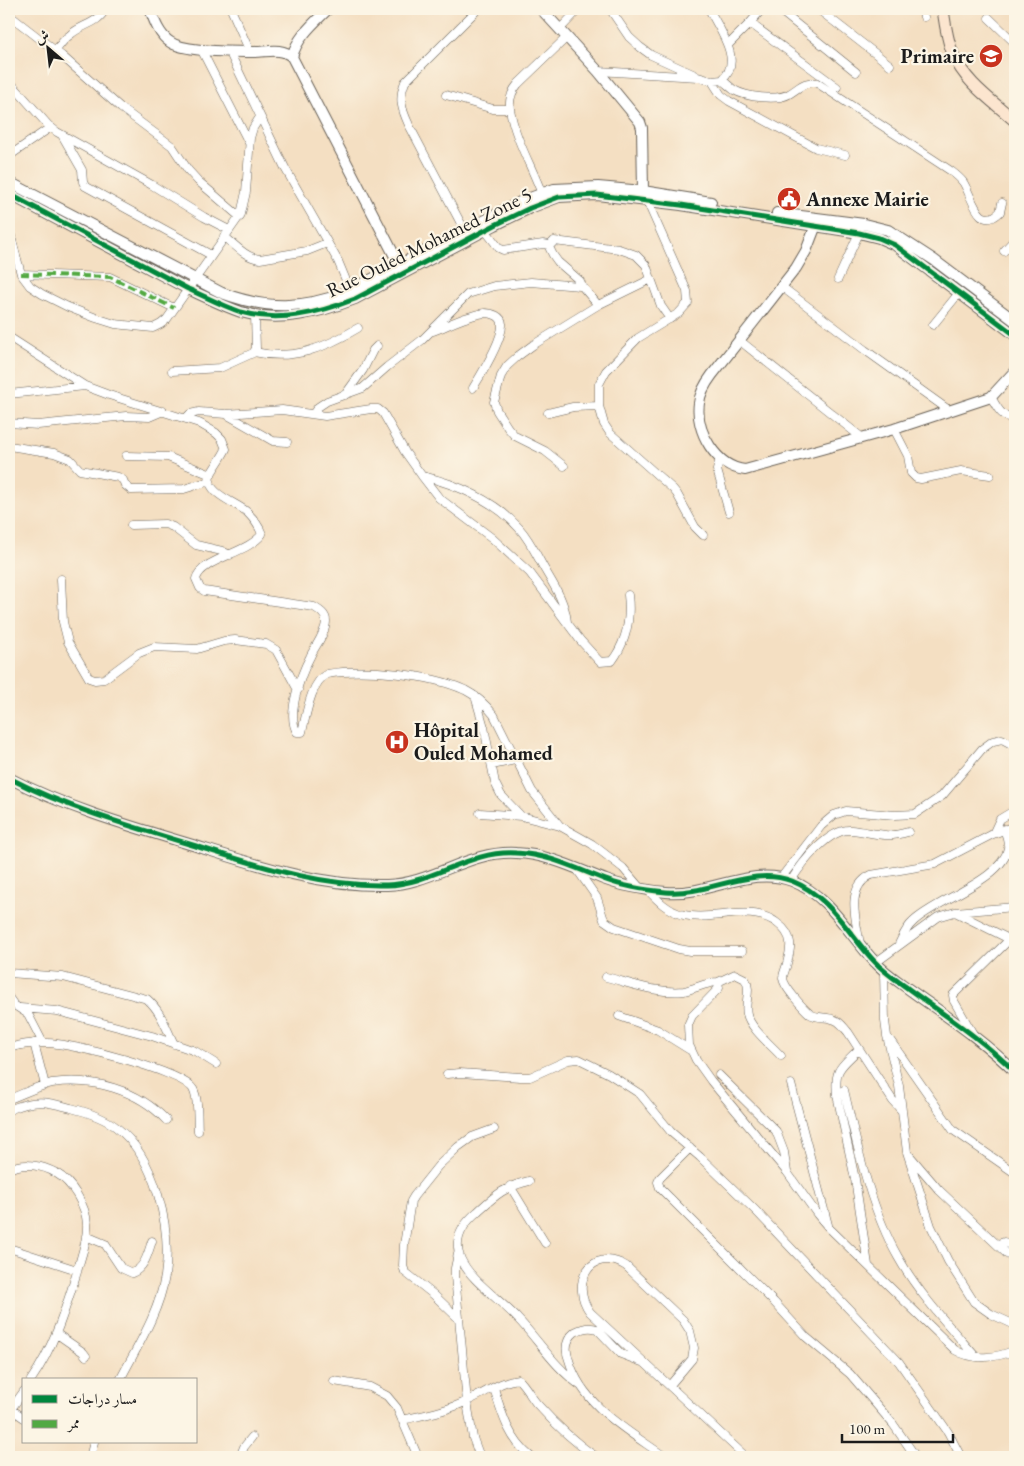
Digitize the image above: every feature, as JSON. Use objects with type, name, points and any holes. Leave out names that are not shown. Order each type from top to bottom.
[{"type":"main road","points":[[943,9],[949,42],[958,64],[980,90],[1015,121]]},
{"type":"street","points":[[56,50],[70,35],[103,14],[105,9]]},
{"type":"street","points":[[150,9],[158,28],[168,41],[176,45],[229,51],[279,50],[288,53],[292,57],[401,269]]},
{"type":"street","points":[[232,9],[250,52]]},
{"type":"street","points":[[292,57],[297,44],[306,31],[328,9]]},
{"type":"street","points":[[467,234],[402,111],[400,97],[405,82],[478,9]]},
{"type":"street","points":[[541,9],[598,71],[640,122],[642,128],[643,191],[687,291],[687,306],[670,319],[638,338],[606,371],[599,384],[599,406],[604,424],[610,433],[677,494],[695,527],[703,535]]},
{"type":"street","points":[[560,29],[578,9]]},
{"type":"street","points":[[610,9],[629,36],[640,47],[698,77],[712,81],[722,80],[730,71],[732,65],[728,45],[710,9]]},
{"type":"street","points":[[728,45],[762,9]]},
{"type":"street","points":[[778,9],[856,72]]},
{"type":"street","points":[[818,9],[890,65]]},
{"type":"street","points":[[9,15],[56,50],[121,108],[172,146],[193,176],[240,217]]},
{"type":"street","points":[[989,18],[1015,43]]},
{"type":"street","points":[[750,23],[837,87]]},
{"type":"street","points":[[543,197],[518,136],[510,109],[513,92],[518,84],[567,37]]},
{"type":"street","points":[[201,49],[249,144]]},
{"type":"street","points":[[229,51],[285,168],[338,261],[350,290]]},
{"type":"street","points":[[598,71],[698,77]]},
{"type":"street","points":[[722,80],[740,92],[755,96],[772,97],[783,96],[807,83],[817,84],[951,171],[962,180],[976,211],[981,216],[993,218],[1000,212],[1002,203]]},
{"type":"street","points":[[712,81],[721,95],[729,101],[816,148],[846,155]]},
{"type":"street","points":[[10,84],[51,127],[62,135],[152,185],[204,218],[227,233],[243,252],[254,258],[260,259],[307,251],[327,243]]},
{"type":"street","points":[[446,95],[492,109],[510,109]]},
{"type":"street","points":[[9,229],[21,274],[30,286],[68,307],[105,322],[153,328],[161,324],[174,308],[240,217],[243,211],[246,192],[249,144],[253,128],[260,117]]},
{"type":"street","points":[[9,156],[51,127]]},
{"type":"street","points":[[62,135],[82,170],[85,186],[211,255]]},
{"type":"street","name":"Rue Ouled Mohamed Zone 5","points":[[9,182],[191,284],[218,303],[255,315],[305,315],[355,299],[401,269],[543,197],[597,195],[818,222]]},
{"type":"street","name":"Rue Ouled Mohamed Zone 5","points":[[467,234],[485,230],[554,189],[598,187],[643,191],[818,222]]},
{"type":"street","name":"Rue Ouled Mohamed Zone 5","points":[[9,194],[191,284],[240,300],[269,306],[324,300],[401,269]]},
{"type":"street","points":[[818,222],[879,238],[896,245],[1015,335]]},
{"type":"street","points":[[818,222],[796,268],[706,384],[699,401],[701,427],[710,447],[720,458],[733,467],[745,470],[894,429],[991,397],[1015,371]]},
{"type":"street","points":[[818,222],[864,224],[888,230],[934,260],[1015,321]]},
{"type":"street","points":[[485,230],[499,248],[503,250],[543,244],[550,245]]},
{"type":"street","points":[[838,279],[859,233]]},
{"type":"street","points":[[1004,251],[1015,239]]},
{"type":"street","points":[[550,245],[558,240],[630,252],[641,259],[651,279],[660,306],[670,319]]},
{"type":"street","points":[[550,245],[553,256],[580,280],[581,285],[598,305]]},
{"type":"street","points":[[21,274],[110,277],[174,308]]},
{"type":"street","points":[[564,466],[544,451],[512,433],[497,411],[494,398],[498,381],[503,371],[518,356],[598,305],[651,279]]},
{"type":"street","points":[[313,414],[323,403],[364,388],[386,367],[411,350],[431,332],[468,294],[494,286],[531,282],[574,287],[581,285]]},
{"type":"street","points":[[782,287],[864,350],[950,411]]},
{"type":"street","points":[[933,325],[959,293]]},
{"type":"street","points":[[431,332],[485,313],[495,315],[502,321],[498,340],[473,388]]},
{"type":"street","points":[[172,371],[220,368],[249,356],[254,352],[256,334],[255,315]]},
{"type":"street","points":[[254,352],[273,355],[316,350],[358,328]]},
{"type":"street","points":[[9,336],[85,386],[199,423],[216,433],[226,450],[210,478],[184,489],[131,490],[118,477],[80,470],[70,459],[54,452],[9,446]]},
{"type":"street","points":[[739,340],[862,437]]},
{"type":"street","points":[[345,395],[377,346]]},
{"type":"street","points":[[9,394],[85,386]]},
{"type":"street","points":[[991,397],[1000,412],[1015,418]]},
{"type":"street","points":[[548,413],[573,407],[599,406]]},
{"type":"street","points":[[186,418],[195,412],[226,414],[282,410],[325,416],[371,409],[378,410],[386,417],[405,452],[427,485],[439,498],[492,538],[530,573],[593,656],[600,662],[612,661],[621,649],[628,627],[630,612],[628,596]]},
{"type":"street","points":[[9,423],[38,425],[126,416],[149,417],[163,411]]},
{"type":"street","points":[[226,414],[273,441],[287,442]]},
{"type":"street","points":[[894,429],[908,456],[911,473],[916,478],[921,479],[961,472],[990,474]]},
{"type":"street","points":[[126,456],[168,457],[210,478],[217,493],[245,510],[261,531],[262,534],[257,540],[200,570],[196,579],[200,588],[204,591],[314,607],[326,618],[322,634],[308,660],[298,690],[293,717],[295,729],[299,733],[302,732],[316,684],[322,676],[327,674],[370,672],[398,674],[430,679],[463,689],[475,696],[490,709],[535,795],[560,826]]},
{"type":"street","points":[[720,458],[717,470],[729,512]]},
{"type":"street","points":[[422,476],[436,479],[472,494],[493,506],[520,528],[563,601],[567,622]]},
{"type":"street","points":[[131,525],[165,524],[174,527],[196,546],[222,551],[230,555]]},
{"type":"street","points":[[61,579],[63,622],[66,635],[72,650],[89,678],[95,680],[104,678],[139,652],[154,646],[197,649],[224,641],[235,640],[266,644],[276,650],[298,690]]},
{"type":"street","points":[[475,696],[498,791],[521,816]]},
{"type":"street","points":[[484,727],[498,724]]},
{"type":"street","points":[[786,879],[822,826],[834,815],[846,811],[895,816],[915,814],[942,796],[986,745],[1002,739],[1015,746]]},
{"type":"street","points":[[492,765],[516,760]]},
{"type":"street","points":[[9,778],[72,807],[132,827],[248,863],[342,883],[390,885],[404,883],[473,859],[500,852],[537,855],[608,880],[644,889],[684,892],[765,876],[786,879],[813,893],[822,900],[884,971],[973,1034],[1015,1072]]},
{"type":"street","points":[[992,834],[1000,819],[1015,810]]},
{"type":"street","points":[[480,814],[521,816],[560,826],[602,851],[663,905],[682,915],[697,917],[756,914],[779,924],[789,937],[791,944],[782,977],[785,984],[810,1014],[815,1017],[833,1019],[840,1023],[893,1101],[902,1111]]},
{"type":"street","points":[[861,946],[854,902],[855,892],[863,879],[871,875],[935,864],[992,834],[1015,826]]},
{"type":"street","points":[[899,944],[906,929],[914,920],[936,905],[984,878],[1000,863],[1008,849],[1008,841],[1004,829]]},
{"type":"street","points":[[786,879],[795,873],[821,844],[837,832],[850,830],[888,836],[908,832]]},
{"type":"street","points":[[576,868],[597,898],[604,920],[614,927],[679,949],[690,951],[742,951]]},
{"type":"street","points":[[875,962],[931,921],[955,912],[1015,907]]},
{"type":"street","points":[[955,912],[1012,940],[953,995],[954,1001],[973,1034]]},
{"type":"street","points":[[884,971],[885,1021],[899,1086],[907,1152],[931,1226],[948,1261],[974,1302],[991,1314],[1015,1325]]},
{"type":"street","points":[[9,973],[63,977],[147,999],[160,1014],[174,1044]]},
{"type":"street","points":[[606,977],[651,989],[683,991],[718,982],[735,974],[745,979],[748,987],[746,1009],[749,1020],[781,1056]]},
{"type":"street","points":[[718,982],[718,988],[696,1012],[688,1025],[690,1050],[710,1081],[787,1172],[817,1214],[828,1227],[955,1350],[965,1355],[976,1357],[998,1356],[1015,1350]]},
{"type":"street","points":[[9,998],[14,1005],[28,1014],[39,1043],[45,1085]]},
{"type":"street","points":[[20,1008],[57,1012],[152,1036],[195,1051],[216,1064]]},
{"type":"street","points":[[619,1016],[658,1030],[690,1050]]},
{"type":"street","points":[[887,1036],[953,1130],[1015,1173]]},
{"type":"street","points":[[9,1048],[39,1043],[74,1048],[136,1062],[164,1072],[187,1083],[194,1090],[198,1131]]},
{"type":"street","points":[[859,1049],[840,1068],[836,1082],[837,1095],[855,1179],[868,1265]]},
{"type":"street","points":[[447,1074],[530,1077],[568,1060],[579,1059],[609,1074],[640,1094],[671,1132],[756,1210],[900,1362],[948,1432],[961,1457]]},
{"type":"street","points":[[719,1075],[776,1131],[784,1152],[787,1172]]},
{"type":"street","points":[[9,1099],[45,1085],[66,1082],[97,1083],[140,1100],[152,1107],[166,1120]]},
{"type":"street","points":[[791,1084],[828,1227]]},
{"type":"street","points":[[844,1090],[870,1192],[886,1232],[909,1274],[976,1357]]},
{"type":"street","points":[[9,1110],[36,1102],[45,1102],[86,1112],[105,1120],[117,1128],[136,1147],[154,1185],[166,1226],[165,1274],[157,1304],[121,1378]]},
{"type":"street","points":[[459,1319],[434,1295],[405,1272],[403,1266],[404,1245],[411,1201],[429,1175],[452,1154],[472,1137],[494,1129]]},
{"type":"street","points":[[690,1148],[660,1178],[658,1182],[660,1188],[774,1302],[806,1337],[850,1374],[894,1424],[916,1457]]},
{"type":"street","points":[[907,1152],[939,1190],[1015,1259]]},
{"type":"street","points":[[9,1169],[22,1165],[36,1166],[48,1169],[63,1178],[77,1195],[87,1226],[77,1270],[57,1334],[33,1378]]},
{"type":"street","points":[[480,1457],[473,1438],[467,1402],[455,1268],[458,1254],[458,1239],[464,1225],[492,1198],[510,1186],[529,1181]]},
{"type":"street","points":[[510,1186],[545,1243]]},
{"type":"street","points":[[86,1236],[106,1244],[121,1268],[132,1273],[144,1262],[152,1241]]},
{"type":"street","points":[[997,1244],[1004,1242],[1015,1248]]},
{"type":"street","points":[[9,1248],[77,1270]]},
{"type":"street","points":[[458,1254],[465,1267],[511,1311],[532,1333],[566,1375],[580,1386]]},
{"type":"street","points":[[670,1386],[692,1359],[694,1348],[690,1331],[683,1320],[626,1266],[618,1262],[600,1260],[590,1267],[584,1277],[581,1291],[583,1302],[590,1312],[746,1457]]},
{"type":"street","points":[[646,1364],[621,1354],[593,1327],[582,1328],[570,1337],[566,1349],[571,1367],[580,1386],[591,1400],[617,1423],[666,1457]]},
{"type":"street","points":[[57,1334],[86,1356]]},
{"type":"street","points":[[402,1420],[441,1411],[467,1402],[518,1378],[538,1405],[568,1436],[596,1457]]},
{"type":"street","points":[[334,1381],[361,1385],[387,1396],[397,1408],[418,1457]]},
{"type":"street","points":[[494,1388],[503,1421],[512,1436],[531,1457]]},
{"type":"street","points":[[22,1394],[10,1411],[22,1417]]},
{"type":"street","points":[[240,1457],[244,1447],[252,1437]]},
{"type":"street","points":[[90,1457],[93,1444]]},
{"type":"marked path","points":[[21,274],[110,277],[174,308]]},
{"type":"cycle path","points":[[9,194],[188,289],[234,310],[255,315],[270,317],[299,315],[341,304],[355,299],[530,208],[559,197],[597,195],[681,205],[859,233],[879,238],[895,245],[1015,335]]},
{"type":"cycle path","points":[[9,778],[74,807],[118,822],[260,866],[336,882],[361,885],[404,883],[499,853],[539,856],[621,885],[666,892],[698,890],[761,877],[777,877],[792,881],[817,896],[828,906],[883,970],[977,1039],[1015,1072]]},
{"type":"place","name":"Primaire","points":[[991,56]]},
{"type":"place","name":"Annexe Mairie","points":[[789,199]]},
{"type":"place","name":"Hôpital Ouled Mohamed","points":[[397,742]]}]
